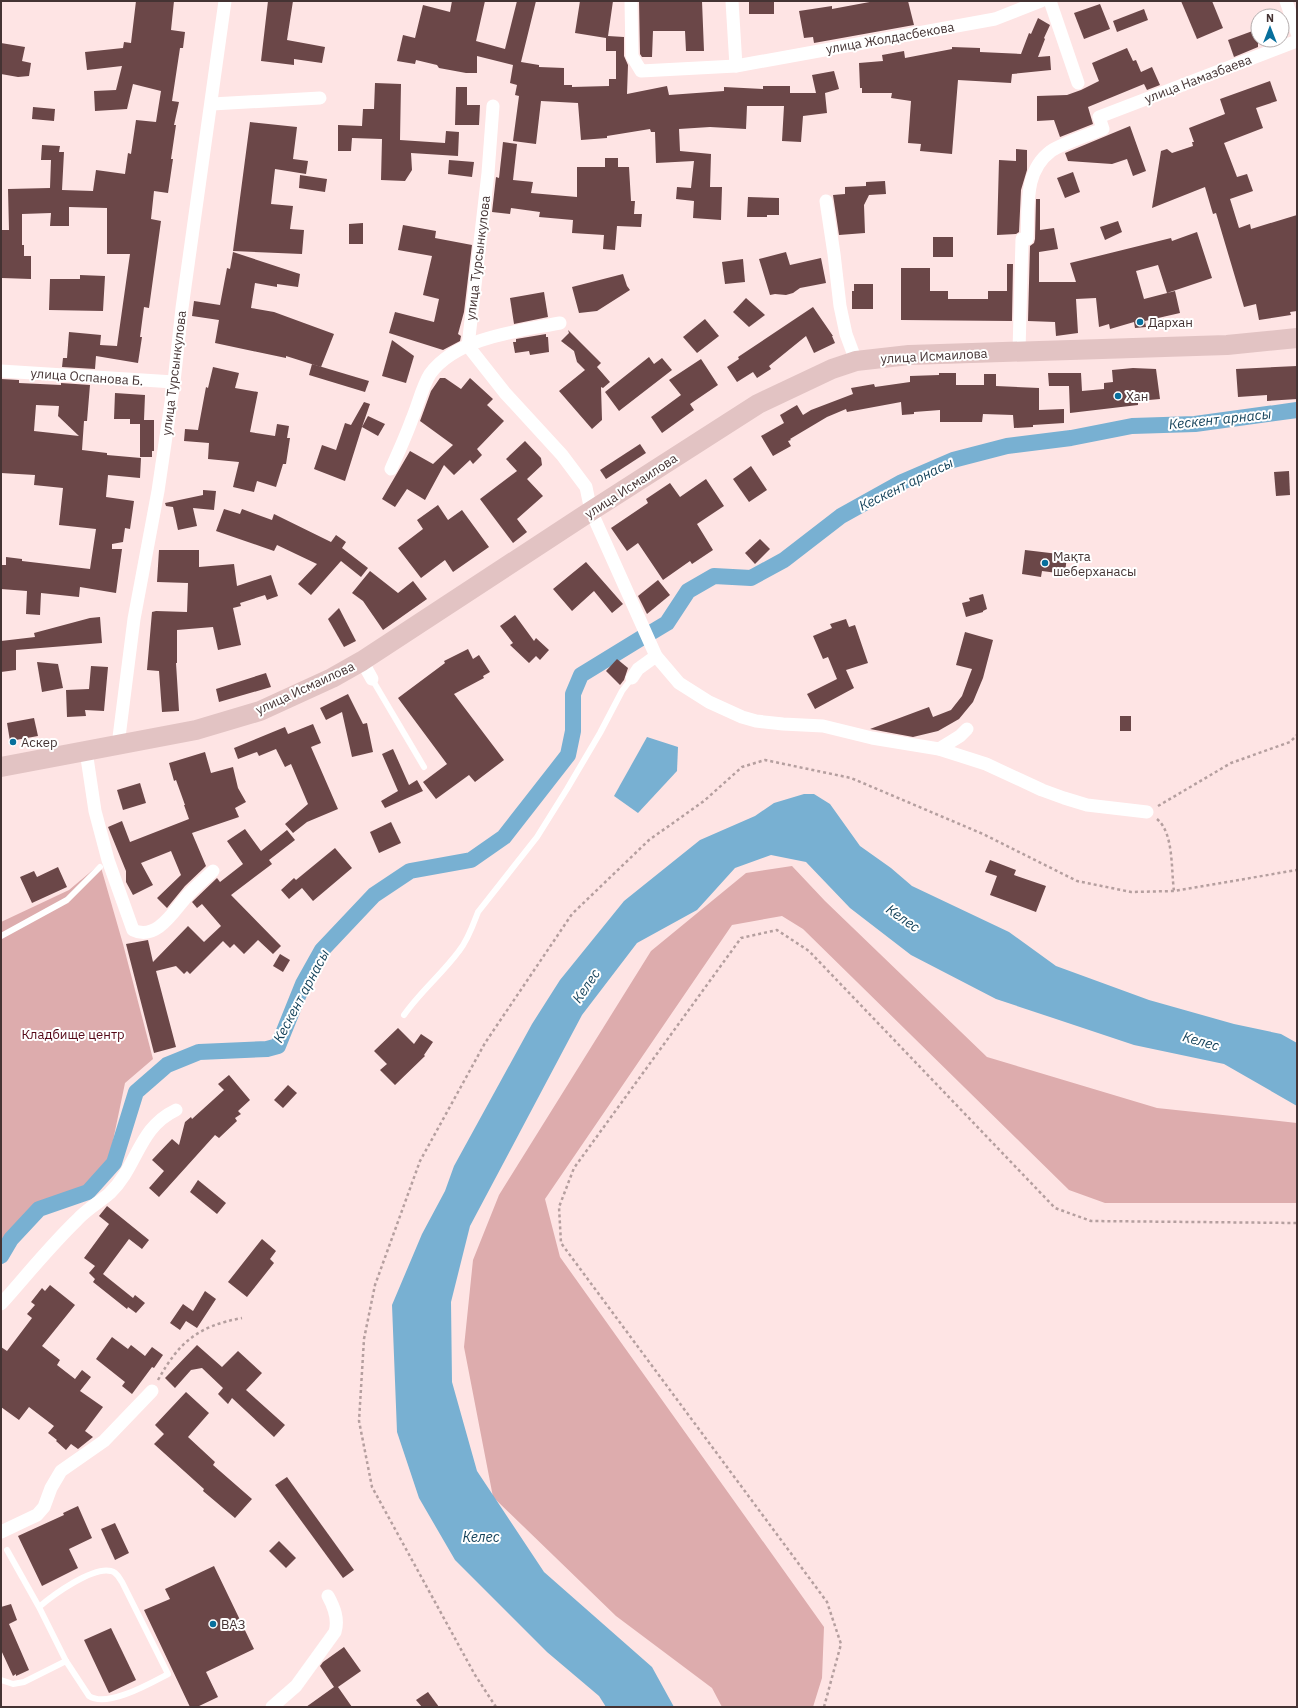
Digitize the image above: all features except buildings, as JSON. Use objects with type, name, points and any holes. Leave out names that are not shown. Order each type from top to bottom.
[{"type":"main road","name":"улица Исмаилова","points":[[1,767],[196,730],[260,711],[332,678],[362,661],[758,404],[832,369],[856,361],[909,355],[1228,344],[1297,338]]},
{"type":"street","name":"улица Турсынкулова","points":[[118,745],[134,619],[158,491],[174,382],[182,308],[212,104],[225,1]]},
{"type":"street","name":"улица Жолдасбекова","points":[[632,1],[632,56],[641,71],[736,66],[995,19],[1041,1]]},
{"type":"street","points":[[732,1],[736,66]]},
{"type":"street","points":[[1050,1],[1078,83]]},
{"type":"street","points":[[1286,1],[1297,33]]},
{"type":"street","name":"улица Намазбаева","points":[[1019,351],[1022,239],[1027,239],[1030,182],[1038,165],[1052,150],[1103,129],[1099,117],[1297,41]]},
{"type":"street","points":[[212,104],[320,98]]},
{"type":"street","name":"улица Турсынкулова","points":[[468,346],[488,173],[493,106]]},
{"type":"street","points":[[826,201],[840,306],[846,334],[856,361]]},
{"type":"street","points":[[391,469],[430,374],[440,363],[452,354],[486,338],[560,323]]},
{"type":"street","points":[[468,346],[504,393],[562,456],[586,488],[591,511],[656,656],[679,683],[709,702],[742,717],[782,724],[823,726],[872,738],[939,749],[986,764],[1042,790],[1087,805],[1147,812]]},
{"type":"street","name":"улица Оспанова Б.","points":[[1,371],[174,382]]},
{"type":"street","points":[[632,678],[638,669],[656,656]]},
{"type":"street","points":[[362,661],[372,679]]},
{"type":"street","points":[[939,749],[960,736],[967,729]]},
{"type":"street","points":[[86,751],[94,811],[104,864],[133,930],[139,933],[151,931],[162,925],[177,910],[188,895],[213,871]]},
{"type":"street","points":[[1,1304],[77,1219],[111,1192],[126,1173],[152,1126],[167,1114],[176,1110]]},
{"type":"street","points":[[1,1532],[37,1515],[44,1507],[51,1488],[60,1471],[104,1441],[152,1391]]},
{"type":"street","points":[[272,1707],[296,1686],[335,1632],[337,1624],[336,1614],[328,1596]]},
{"type":"lane","points":[[404,1015],[413,1002],[460,950],[478,912],[537,837],[600,733],[622,691],[632,678]]},
{"type":"lane","points":[[372,679],[424,767]]},
{"type":"lane","points":[[1,936],[67,900],[104,864]]},
{"type":"lane","points":[[8,1550],[66,1661],[89,1696],[94,1701],[100,1702],[120,1698],[168,1674],[122,1582],[117,1574],[112,1571],[97,1572],[77,1581],[53,1595],[39,1607]]},
{"type":"lane","points":[[1,1680],[13,1684],[24,1682],[66,1661]]},
{"type":"path","points":[[1174,890],[1168,836],[1164,826],[1147,812],[1231,763],[1290,742],[1297,735]]},
{"type":"path","points":[[496,1707],[475,1675],[372,1487],[359,1421],[364,1339],[375,1285],[420,1160],[485,1043],[572,914],[649,840],[704,801],[742,767],[765,760],[851,778],[982,834],[1077,881],[1131,892],[1174,890],[1297,870]]},
{"type":"path","points":[[824,1707],[841,1644],[827,1602],[561,1243],[559,1207],[574,1168],[741,938],[777,930],[809,951],[1055,1208],[1091,1221],[1297,1223]]},
{"type":"path","points":[[152,1391],[175,1352],[191,1338],[208,1328],[226,1321],[242,1318]]},
{"type":"green space","name":"Кладбище центр","points":[[100,864],[123,944],[153,1059],[125,1083],[109,1160],[84,1189],[33,1209],[16,1227],[1,1249],[1,922],[69,890]]},
{"type":"green space","points":[[792,866],[825,901],[987,1057],[1157,1108],[1297,1123],[1297,1203],[1105,1203],[1069,1190],[803,929],[782,916],[732,925],[545,1199],[560,1257],[824,1627],[822,1678],[813,1707],[722,1707],[712,1688],[616,1616],[493,1497],[464,1347],[473,1260],[499,1195],[651,951],[746,873]]},
{"type":"water","points":[[647,737],[678,747],[677,771],[638,813],[614,796]]},
{"type":"water","name":"Келес","points":[[804,794],[814,794],[830,804],[860,846],[891,868],[912,886],[1009,932],[1056,966],[1149,1000],[1234,1024],[1281,1034],[1297,1043],[1297,1106],[1224,1064],[1134,1045],[996,999],[911,955],[850,908],[806,862],[771,855],[735,868],[697,910],[637,943],[582,1015],[470,1226],[451,1302],[452,1382],[477,1471],[544,1572],[652,1667],[674,1707],[606,1707],[599,1696],[547,1652],[455,1560],[419,1498],[397,1432],[392,1305],[422,1234],[445,1191],[454,1166],[532,1024],[560,980],[624,901],[700,840],[755,816],[774,803]]},
{"type":"waterway","name":"Кескент арнасы","points":[[652,632],[667,623],[688,591],[714,576],[751,578],[784,560],[841,516],[902,482],[953,460],[1007,446],[1071,438],[1132,426],[1195,424],[1297,410]]},
{"type":"waterway","name":"Кескент арнасы","points":[[1,1256],[11,1239],[39,1209],[88,1192],[114,1163],[136,1092],[167,1065],[199,1052],[267,1049],[278,1046],[303,984],[322,950],[374,895],[410,871],[471,860],[504,837],[568,755],[573,731],[573,694],[581,675],[643,637]]},
{"type":"place","name":"Дархан","points":[[1140,322]]},
{"type":"place","name":"Хан","points":[[1118,396]]},
{"type":"place","name":"Мақта шеберханасы","points":[[1045,563]]},
{"type":"place","name":"Аскер","points":[[13,742]]},
{"type":"place","name":"ВАЗ","points":[[213,1624]]}]
